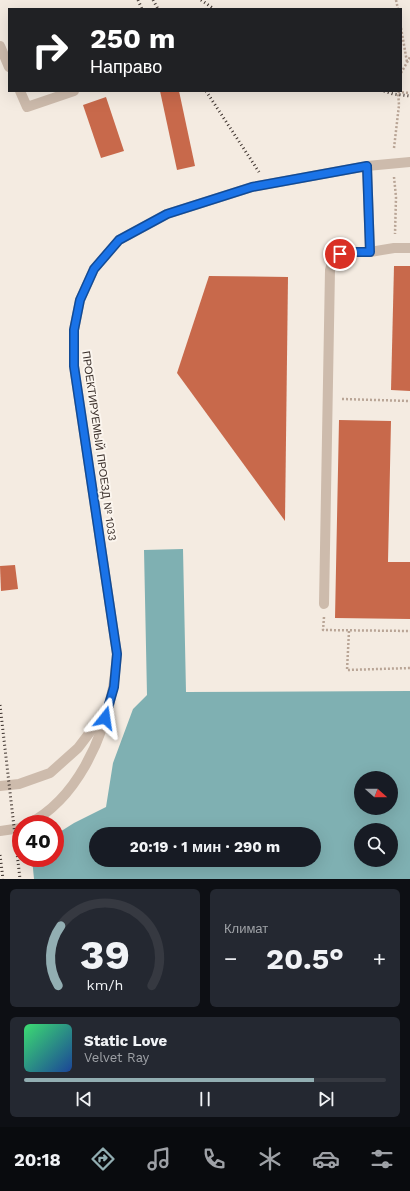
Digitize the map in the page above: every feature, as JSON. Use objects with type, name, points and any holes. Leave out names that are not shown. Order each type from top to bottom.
[{"type":"street","points":[[0,46],[8,65]]},
{"type":"street","points":[[20,92],[26,106],[71,92]]},
{"type":"street","name":"ПРОЕКТИРУЕМЫЙ ПРОЕЗД № 1033","points":[[43,815],[67,793],[88,762],[101,733],[114,687],[117,654],[74,366],[74,330],[80,300],[94,269],[119,240],[167,214],[252,187],[367,166],[410,162]]},
{"type":"street","points":[[367,166],[370,252]]},
{"type":"street","points":[[324,604],[330,270],[333,259],[346,252],[370,252],[394,248],[410,248]]},
{"type":"street","name":"ПРОЕКТИРУЕМЫЙ ПРОЕЗД № 1033","points":[[0,786],[19,784],[50,773],[78,748],[96,725],[114,687]]},
{"type":"street","points":[[0,831],[12,829]]},
{"type":"path","points":[[402,34],[407,62]]},
{"type":"path","points":[[402,71],[410,57]]},
{"type":"path","points":[[394,248],[396,191],[392,163],[399,105],[398,92],[410,93]]},
{"type":"path","points":[[327,399],[410,402]]},
{"type":"path","points":[[324,604],[323,630],[410,632]]},
{"type":"path","points":[[349,630],[347,670],[410,668]]},
{"type":"water","points":[[183,549],[186,692],[410,691],[410,879],[0,879],[0,853],[12,856],[12,867],[64,867],[64,829],[106,807],[113,763],[133,709],[147,695],[144,550]]},
{"type":"pier","points":[[12,848],[12,867],[33,867],[34,879],[0,879],[0,851]]},
{"type":"building","points":[[160,92],[179,92],[195,166],[177,170]]},
{"type":"building","points":[[106,97],[124,151],[101,158],[83,105]]},
{"type":"building","points":[[394,266],[410,266],[410,391],[391,390]]},
{"type":"building","points":[[209,276],[288,277],[285,521],[177,373]]},
{"type":"building","points":[[339,420],[391,421],[388,562],[410,562],[410,619],[335,618]]},
{"type":"building","points":[[15,565],[18,589],[1,591],[0,566]]},
{"type":"railway","points":[[138,0],[142,8]]},
{"type":"railway","points":[[153,0],[157,8]]},
{"type":"railway","points":[[201,0],[213,8]]},
{"type":"railway","points":[[207,92],[259,172]]},
{"type":"railway","points":[[387,92],[410,96]]},
{"type":"railway","points":[[0,705],[20,879]]},
{"type":"railway","points":[[0,855],[3,879]]},
{"type":"route","points":[[105,718],[114,687],[117,654],[74,366],[74,330],[80,300],[94,269],[119,240],[167,214],[252,187],[367,166],[370,252],[346,252],[340,254]]}]
